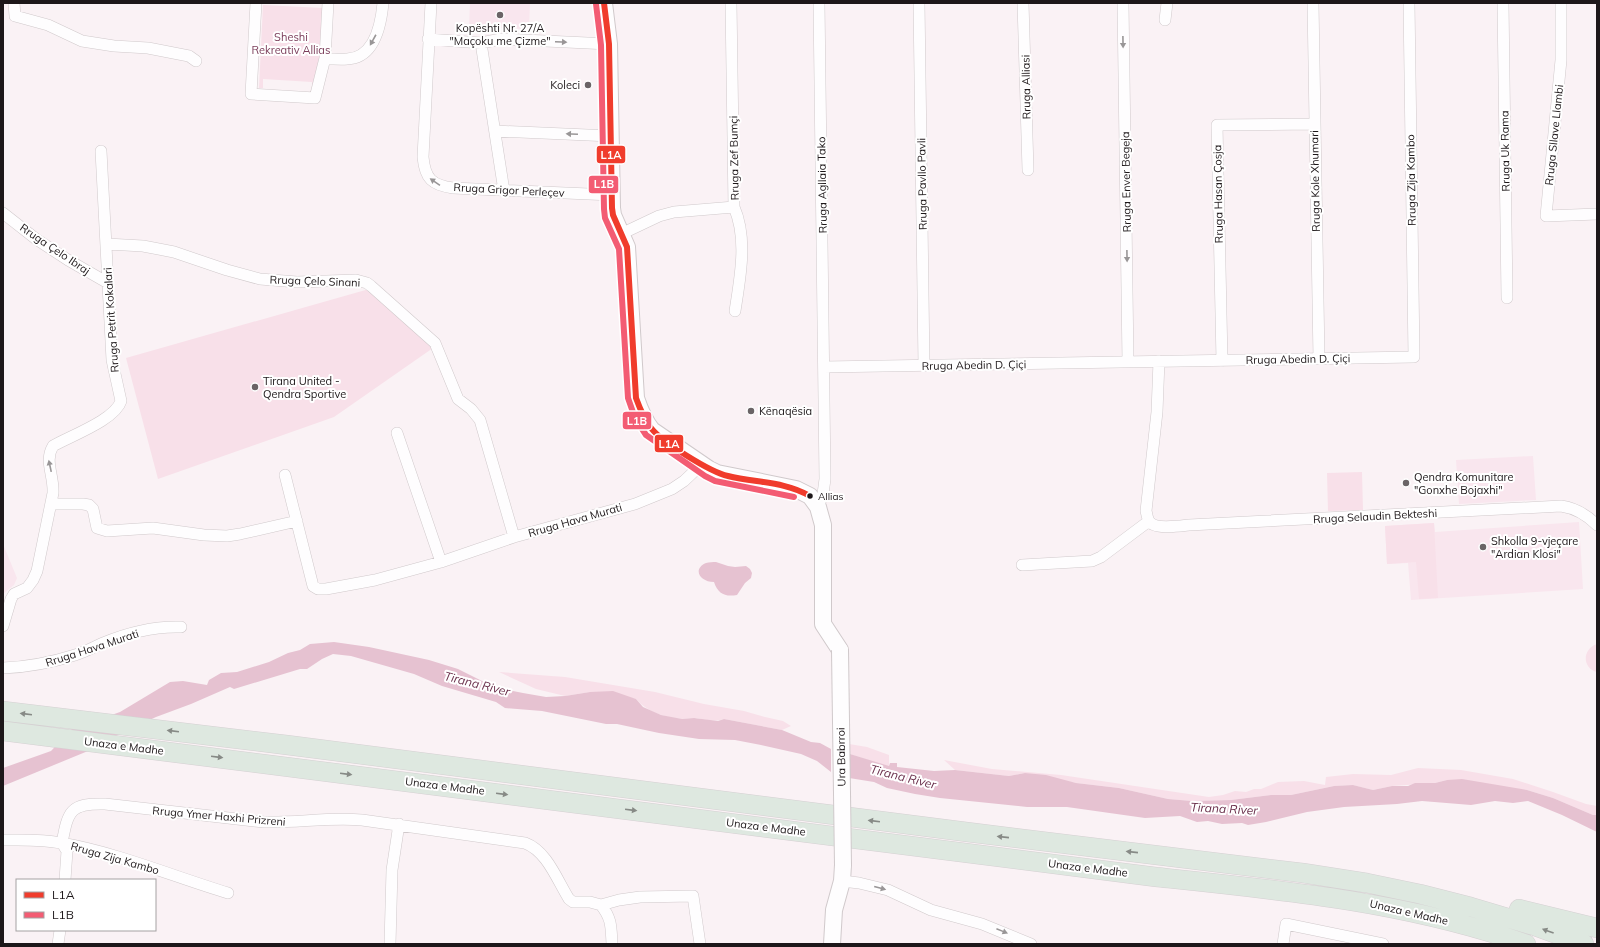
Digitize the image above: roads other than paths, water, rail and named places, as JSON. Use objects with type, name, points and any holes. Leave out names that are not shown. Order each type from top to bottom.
[{"type":"highway","name":"Unaza e Madhe","points":[[3,711],[1154,854]]},
{"type":"highway","name":"Unaza e Madhe","points":[[3,731],[1156,877],[1309,894],[1359,901],[1416,913],[1526,944]]},
{"type":"highway","points":[[1154,854],[1218,853],[1285,860],[1358,872],[1423,885],[1597,928]]},
{"type":"highway","points":[[1154,854],[1304,873],[1367,883],[1420,894],[1536,926],[1584,944]]},
{"type":"highway","points":[[1156,877],[1207,890],[1313,905],[1396,919],[1489,944]]},
{"type":"main road","points":[[604,3],[609,44],[613,215],[627,247],[636,398],[640,411],[652,430],[713,471],[727,476],[796,489],[810,496],[818,507]]},
{"type":"main road","name":"Ura Babrroi","points":[[818,507],[823,525],[823,624],[840,650],[842,881]]},
{"type":"main road","points":[[832,944],[834,910],[842,881]]},
{"type":"street","points":[[14,3],[15,16],[48,25],[82,41],[114,46],[148,48],[189,56],[196,61]]},
{"type":"street","points":[[256,3],[251,94],[315,98],[325,58],[328,3]]},
{"type":"street","points":[[325,58],[347,60],[359,57],[367,50],[379,30],[383,3]]},
{"type":"street","name":"Rruga Grigor Perleçev","points":[[431,3],[423,157],[424,167],[428,177],[434,183],[453,188],[612,195]]},
{"type":"street","name":"Rruga Zef Bumçi","points":[[731,3],[734,207],[739,219],[741,241],[740,274],[735,311]]},
{"type":"street","name":"Rruga Agllaia Tako","points":[[819,3],[824,367]]},
{"type":"street","name":"Rruga Pavllo Pavli","points":[[919,3],[924,366]]},
{"type":"street","name":"Rruga Alliasi","points":[[1023,3],[1028,170]]},
{"type":"street","name":"Rruga Enver Begeja","points":[[1123,3],[1128,362]]},
{"type":"street","points":[[1165,20],[1167,3]]},
{"type":"street","name":"Rruga Kole Xhumari","points":[[1313,3],[1319,359]]},
{"type":"street","name":"Rruga Zija Kambo","points":[[1409,3],[1414,357]]},
{"type":"street","name":"Rruga Uk Rama","points":[[1503,3],[1506,298]]},
{"type":"street","name":"Rruga Sllave Llambi","points":[[1561,3],[1561,60],[1546,216],[1597,214]]},
{"type":"street","points":[[428,39],[481,43],[501,39],[609,44]]},
{"type":"street","points":[[481,43],[504,191]]},
{"type":"street","name":"Rruga Hasan Çosja","points":[[1222,361],[1217,125],[1314,124]]},
{"type":"street","points":[[495,131],[611,136]]},
{"type":"street","name":"Rruga Petrit Kokalari","points":[[3,626],[11,599],[14,594],[27,588],[37,571],[54,484],[49,463],[49,453],[53,446],[104,419],[119,406],[121,401],[112,360],[101,151]]},
{"type":"street","points":[[621,234],[659,216],[674,212],[734,207]]},
{"type":"street","name":"Rruga Çelo Ibraj","points":[[3,213],[36,239],[68,260],[108,283]]},
{"type":"street","name":"Rruga Çelo Sinani","points":[[107,244],[143,246],[174,252],[227,270],[260,279],[297,282],[356,280],[367,283],[434,343],[458,399],[471,409],[480,420],[514,537]]},
{"type":"street","name":"Rruga Abedin D. Çiçi","points":[[824,367],[1414,357]]},
{"type":"street","points":[[1022,565],[1092,562],[1101,558],[1149,521],[1146,511],[1157,412],[1159,361]]},
{"type":"street","points":[[818,507],[823,494],[825,478],[824,367]]},
{"type":"street","points":[[397,433],[441,562]]},
{"type":"street","name":"Rruga Hava Murati","points":[[285,476],[313,586],[318,589],[376,580],[441,562],[514,537],[635,504],[662,495],[684,481],[702,464]]},
{"type":"street","points":[[51,504],[89,505],[93,509],[97,528],[107,531],[153,528],[204,535],[227,536],[297,521]]},
{"type":"street","name":"Rruga Selaudin Bekteshi","points":[[1149,521],[1153,525],[1160,527],[1561,506],[1571,508],[1588,516],[1597,525]]},
{"type":"street","name":"Rruga Hava Murati","points":[[3,668],[40,665],[76,654],[104,642],[132,633],[168,626],[180,627]]},
{"type":"street","name":"Rruga Ymer Haxhi Prizreni","points":[[62,843],[65,827],[73,810],[79,806],[88,804],[104,804],[264,822],[289,822],[345,818],[399,824],[531,845],[541,853],[569,899],[573,902],[590,902],[601,905]]},
{"type":"street","points":[[390,944],[392,870],[399,824]]},
{"type":"street","points":[[3,840],[35,840],[62,843]]},
{"type":"street","name":"Rruga Zija Kambo","points":[[62,843],[67,851],[65,879]]},
{"type":"street","name":"Rruga Zija Kambo","points":[[62,843],[146,865],[228,893]]},
{"type":"street","points":[[842,881],[859,883],[888,890],[931,910],[982,924],[1031,944]]},
{"type":"street","points":[[612,944],[611,925],[608,914],[601,905],[619,900],[640,897],[693,896],[700,944]]},
{"type":"street","points":[[1283,944],[1286,924],[1372,943],[1384,944]]},
{"type":"street","points":[[58,944],[60,931]]},
{"type":"water","points":[[716,562],[735,567],[746,566],[750,569],[752,573],[751,578],[745,583],[737,595],[729,596],[722,594],[714,582],[705,580],[700,575],[699,568],[707,563]]},
{"type":"water","name":"Tirana River","points":[[334,642],[369,647],[429,660],[458,669],[494,687],[523,693],[546,697],[613,691],[636,699],[643,707],[661,715],[682,719],[694,718],[718,721],[724,719],[782,730],[811,742],[820,743],[831,749],[831,772],[817,761],[801,754],[761,745],[735,740],[699,739],[659,733],[617,724],[606,724],[542,711],[505,708],[496,702],[442,686],[414,674],[351,656],[333,654],[307,669],[300,669],[234,689],[230,687],[156,717],[88,749],[88,751],[3,786],[3,768],[51,751],[72,729],[120,712],[170,682],[183,681],[207,685],[209,680],[221,673],[237,672],[269,662],[288,653],[300,650],[310,644]]},
{"type":"water","name":"Tirana River","points":[[850,754],[889,766],[890,763],[897,763],[897,767],[934,771],[955,770],[1009,776],[1025,773],[1046,775],[1076,783],[1119,788],[1168,799],[1192,801],[1231,800],[1271,795],[1291,795],[1334,786],[1353,785],[1373,790],[1392,786],[1408,786],[1415,783],[1435,783],[1447,780],[1462,779],[1527,790],[1553,798],[1593,815],[1597,815],[1597,832],[1528,801],[1513,803],[1495,801],[1471,805],[1422,801],[1344,807],[1307,812],[1248,825],[1242,823],[1222,824],[1208,821],[1197,822],[1180,816],[1145,818],[1067,807],[1027,807],[940,798],[887,788],[874,782],[849,778]]},
{"type":"place","name":"Kopështi Nr. 27/A \"Maçoku me Çizme\"","points":[[500,15]]},
{"type":"place","name":"Koleci","points":[[588,85]]},
{"type":"place","name":"Tirana United - Qendra Sportive","points":[[255,387]]},
{"type":"place","name":"Kënaqësia","points":[[751,411]]},
{"type":"place","name":"Qendra Komunitare \"Gonxhe Bojaxhi\"","points":[[1406,483]]},
{"type":"place","name":"Allias","points":[[810,496]]},
{"type":"place","name":"Shkolla 9-vjeçare \"Ardian Klosi\"","points":[[1483,547]]},
{"type":"park label","name":"Sheshi Rekreativ Allias","points":[[291,43]]}]
